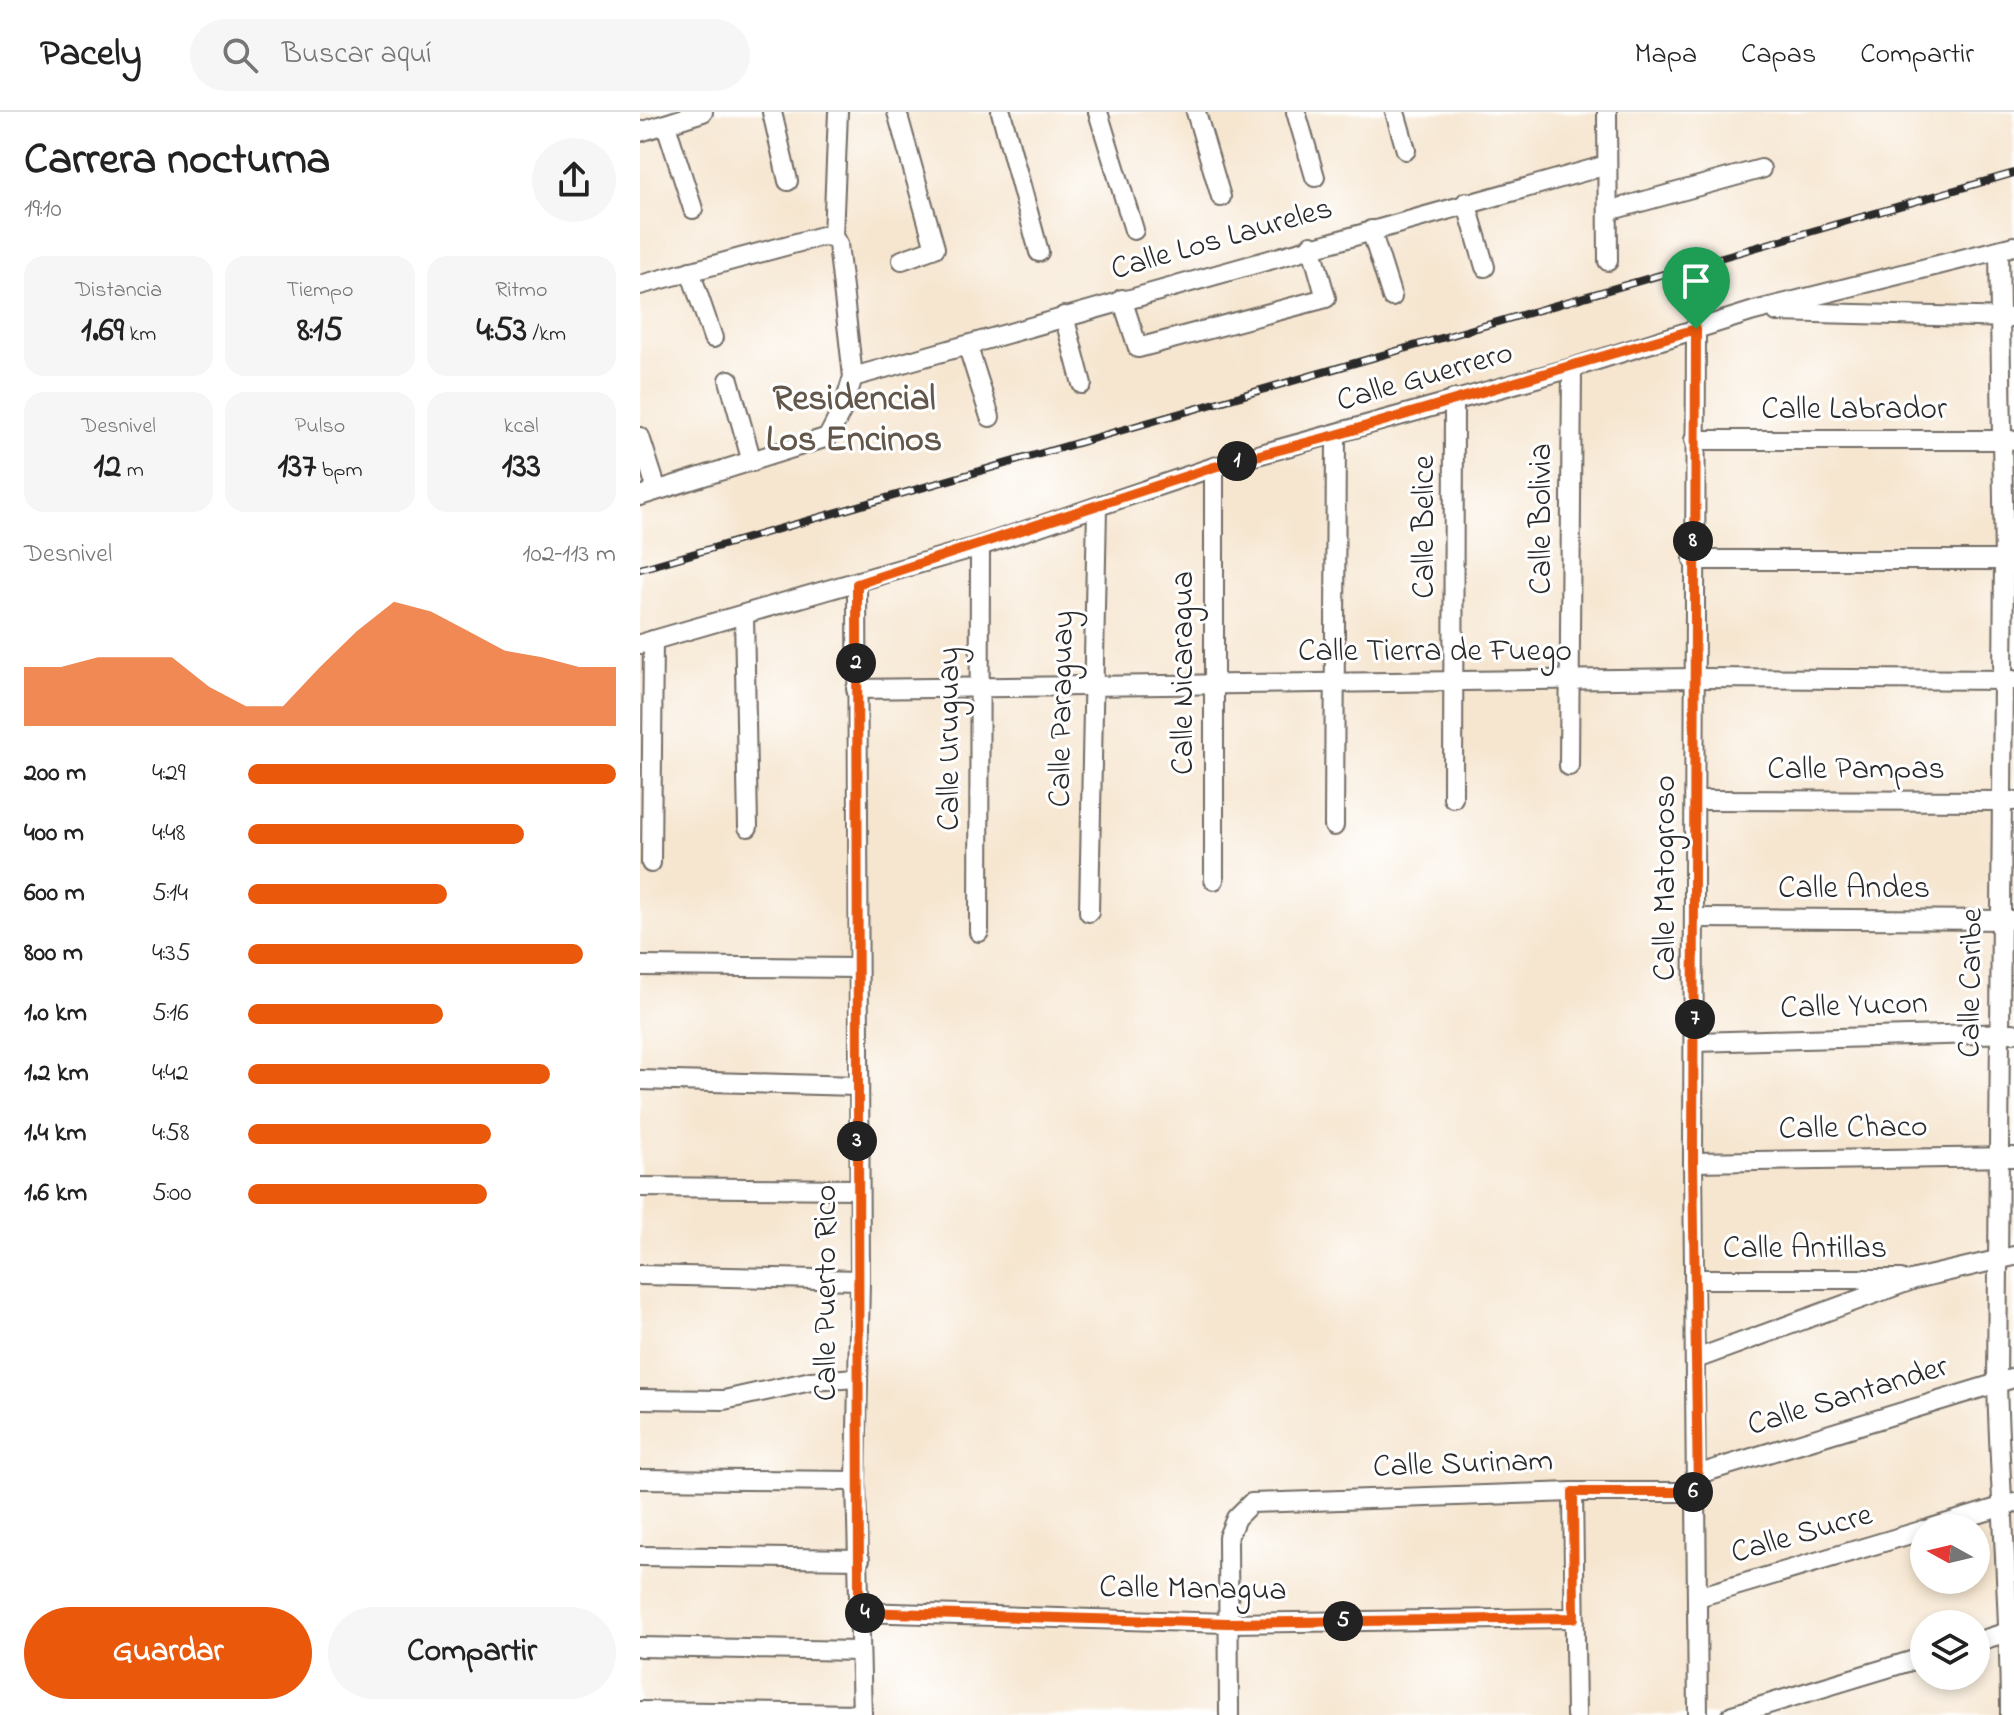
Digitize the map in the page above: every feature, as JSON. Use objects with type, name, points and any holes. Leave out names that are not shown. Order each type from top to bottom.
[{"type":"street","points":[[640,132],[703,112]]},
{"type":"street","points":[[772,112],[788,181]]},
{"type":"street","points":[[828,237],[838,112]]},
{"type":"street","points":[[897,112],[935,248],[902,260]]},
{"type":"street","points":[[1001,112],[1039,252]]},
{"type":"street","points":[[1098,112],[1134,230]]},
{"type":"street","points":[[1196,112],[1221,197]]},
{"type":"street","points":[[1296,112],[1315,177]]},
{"type":"street","points":[[1395,112],[1406,150]]},
{"type":"street","points":[[1607,112],[1608,261]]},
{"type":"street","points":[[666,125],[693,209]]},
{"type":"street","name":"Calle Los Laureles","points":[[853,377],[968,347],[1311,245],[1607,165]]},
{"type":"street","points":[[1608,211],[1761,169]]},
{"type":"street","points":[[1466,202],[1485,267]]},
{"type":"street","points":[[1371,230],[1392,297]]},
{"type":"street","points":[[640,285],[828,237],[838,244],[853,377],[844,406],[828,437],[648,493],[640,437]]},
{"type":"street","points":[[1122,299],[1138,348],[1326,298],[1311,245]]},
{"type":"street","name":"Calle Guerrero","points":[[647,642],[857,584],[1214,467],[1572,368],[1754,311],[2006,248]]},
{"type":"street","name":"Calle Caribe","points":[[2006,248],[2009,920],[2005,1380],[2012,1631],[2010,1715]]},
{"type":"street","points":[[690,271],[713,338]]},
{"type":"street","points":[[1754,311],[2008,318]]},
{"type":"street","points":[[1064,316],[1082,384]]},
{"type":"street","name":"Calle Matogroso","points":[[1696,329],[1693,560],[1697,800],[1693,1162],[1698,1715]]},
{"type":"street","points":[[968,347],[990,417]]},
{"type":"street","name":"Calle Bolivia","points":[[1569,766],[1572,368]]},
{"type":"street","points":[[729,380],[752,462]]},
{"type":"street","name":"Calle Belice","points":[[1453,798],[1456,682],[1454,399]]},
{"type":"street","points":[[1334,826],[1332,683],[1336,435]]},
{"type":"street","name":"Calle Labrador","points":[[1694,440],[2008,440]]},
{"type":"street","name":"Calle Nicaragua","points":[[1214,467],[1214,880]]},
{"type":"street","name":"Calle Paraguay","points":[[1089,912],[1097,507]]},
{"type":"street","name":"Calle Uruguay","points":[[979,932],[980,546]]},
{"type":"street","points":[[1693,560],[2009,560]]},
{"type":"street","name":"Calle Puerto Rico","points":[[857,584],[857,1189],[860,1280],[856,1481],[862,1715]]},
{"type":"street","points":[[744,615],[748,827]]},
{"type":"street","points":[[647,642],[651,863]]},
{"type":"street","name":"Calle Tierra de Fuego","points":[[856,689],[1696,678],[2008,680]]},
{"type":"street","name":"Calle Pampas","points":[[1697,800],[2009,801]]},
{"type":"street","name":"Calle Andes","points":[[1695,918],[2009,920]]},
{"type":"street","points":[[640,966],[857,968]]},
{"type":"street","name":"Calle Yucon","points":[[1696,1042],[2008,1032]]},
{"type":"street","points":[[640,1080],[857,1086]]},
{"type":"street","name":"Calle Chaco","points":[[1693,1162],[2007,1157]]},
{"type":"street","points":[[640,1187],[857,1189]]},
{"type":"street","name":"Calle Antillas","points":[[1696,1359],[1915,1279],[2005,1258]]},
{"type":"street","points":[[640,1275],[860,1280]]},
{"type":"street","name":"Calle Antillas","points":[[1696,1279],[1915,1279]]},
{"type":"street","points":[[640,1399],[724,1400],[811,1381],[858,1378]]},
{"type":"street","name":"Calle Santander","points":[[1698,1483],[2005,1380]]},
{"type":"street","points":[[640,1479],[856,1481]]},
{"type":"street","name":"Calle Surinam","points":[[1228,1623],[1228,1537],[1236,1518],[1251,1503],[1573,1492],[1698,1483]]},
{"type":"street","points":[[1573,1492],[1576,1715]]},
{"type":"street","points":[[1977,1514],[2007,1505]]},
{"type":"street","name":"Calle Sucre","points":[[1698,1597],[1910,1534]]},
{"type":"street","points":[[640,1556],[860,1559]]},
{"type":"street","name":"Calle Managua","points":[[859,1612],[1228,1623],[1574,1618]]},
{"type":"street","points":[[1228,1623],[1229,1715]]},
{"type":"street","points":[[1990,1638],[2012,1631]]},
{"type":"street","points":[[640,1647],[858,1651]]},
{"type":"street","points":[[1732,1715],[1910,1661]]},
{"type":"street","points":[[640,1711],[862,1715]]},
{"type":"railway","points":[[640,569],[2014,173]]},
{"type":"district","name":"Residencial Los Encinos","points":[[854,420]]},
{"type":"route","points":[[1696,329],[1693,560],[1697,800],[1693,1162],[1698,1492],[1573,1492],[1574,1618],[1228,1623],[859,1612],[856,1481],[860,1280],[857,1189],[857,584],[1214,467],[1572,368],[1696,329]]}]
